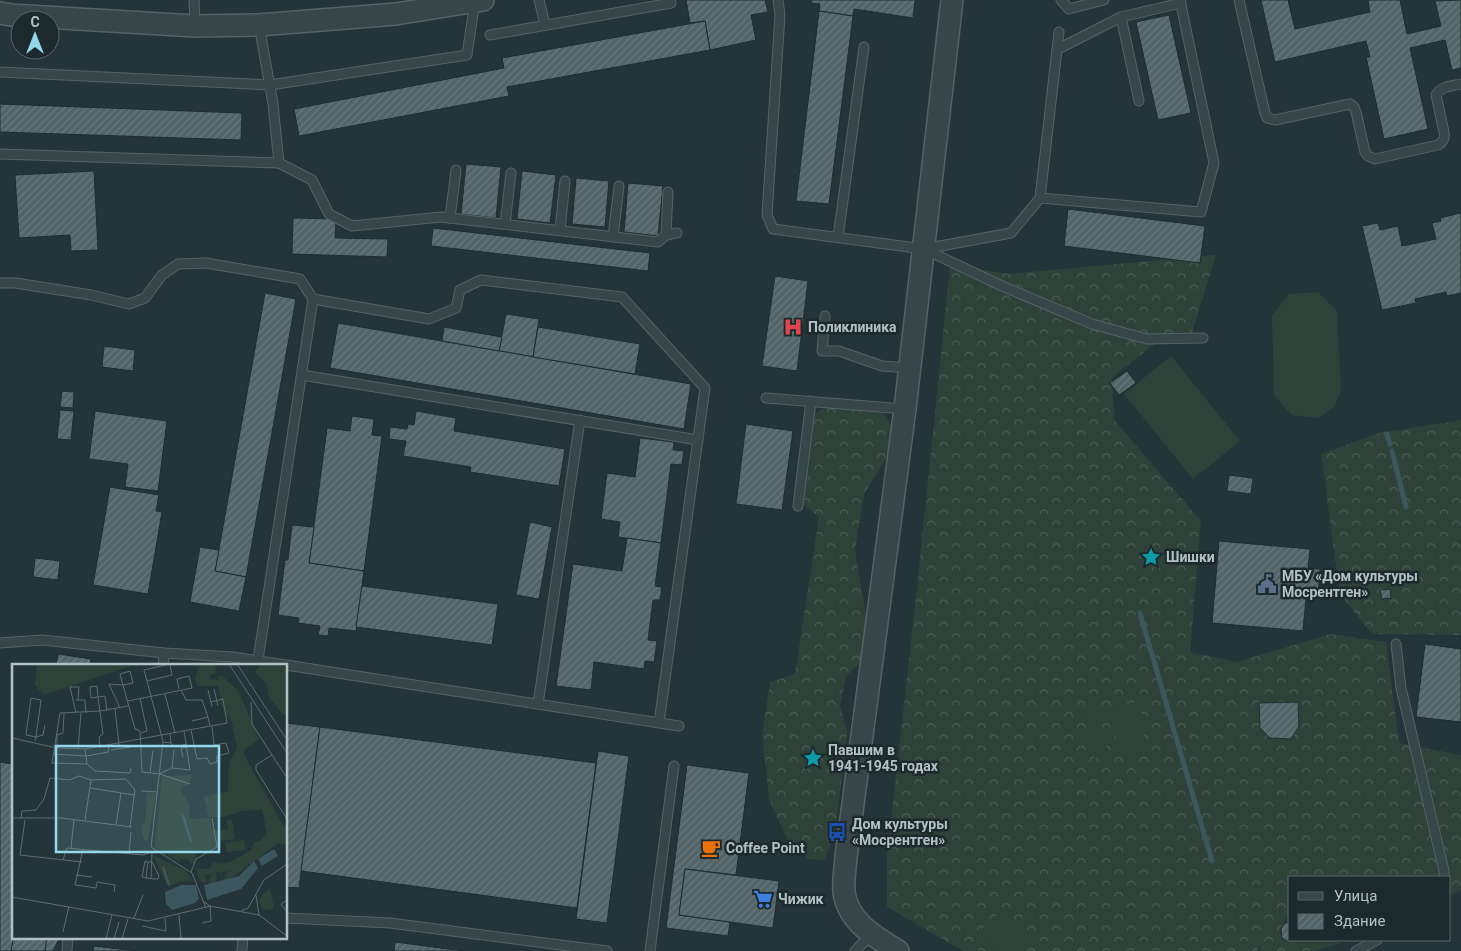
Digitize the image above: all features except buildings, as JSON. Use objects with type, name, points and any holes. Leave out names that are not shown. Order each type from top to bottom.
[{"type":"street","points":[[898,951],[871,935],[851,914],[844,890],[846,857],[910,368],[952,0]]},
{"type":"street","points":[[8,12],[195,26],[260,25],[479,1]]},
{"type":"lane","points":[[194,0],[195,26]]},
{"type":"lane","points":[[539,0],[545,24]]},
{"type":"lane","points":[[778,0],[780,15],[767,215],[774,228],[924,249],[1002,286],[1092,324],[1147,339],[1203,338]]},
{"type":"lane","points":[[1061,0],[1069,9],[1104,0]]},
{"type":"lane","points":[[1239,0],[1267,118],[1275,120],[1350,104],[1356,112],[1365,152],[1371,158],[1375,159],[1438,145],[1442,142],[1445,138],[1436,95],[1439,90],[1461,84]]},
{"type":"lane","points":[[0,72],[270,85],[468,55],[479,1]]},
{"type":"lane","points":[[1040,198],[1201,212],[1214,163],[1180,2],[1121,16],[1058,49]]},
{"type":"lane","points":[[490,35],[671,3]]},
{"type":"lane","points":[[1121,16],[1139,101]]},
{"type":"lane","points":[[260,25],[270,85],[279,163]]},
{"type":"lane","points":[[924,249],[1011,233],[1040,198],[1059,32]]},
{"type":"lane","points":[[838,237],[864,47]]},
{"type":"lane","points":[[0,154],[279,163],[312,180],[329,214],[352,226],[441,217],[658,242],[666,235],[677,234]]},
{"type":"lane","points":[[450,218],[456,170]]},
{"type":"lane","points":[[505,224],[511,174]]},
{"type":"lane","points":[[560,230],[564,181]]},
{"type":"lane","points":[[614,237],[619,186]]},
{"type":"lane","points":[[666,235],[668,192]]},
{"type":"lane","points":[[0,283],[16,283],[92,295],[129,304],[145,298],[162,274],[178,264],[206,263],[300,280],[313,299],[258,660]]},
{"type":"lane","points":[[313,299],[429,319],[456,308],[460,290],[480,280],[622,297],[705,388],[659,723]]},
{"type":"lane","points":[[825,316],[822,351],[839,351],[882,366],[910,368]]},
{"type":"lane","points":[[302,375],[698,440]]},
{"type":"lane","points":[[766,398],[905,409]]},
{"type":"lane","points":[[798,506],[811,401]]},
{"type":"lane","points":[[538,704],[580,420]]},
{"type":"lane","points":[[0,642],[42,640],[164,653],[233,657],[280,664]]},
{"type":"lane","points":[[1396,644],[1401,688],[1444,876]]},
{"type":"lane","points":[[163,664],[164,653]]},
{"type":"lane","points":[[288,665],[679,726]]},
{"type":"lane","points":[[650,951],[674,766]]},
{"type":"lane","points":[[288,918],[390,923],[607,951]]},
{"type":"lane","points":[[855,951],[871,935]]},
{"type":"lane","points":[[67,951],[68,938]]},
{"type":"lane","points":[[242,951],[243,938]]},
{"type":"lane","points":[[1356,951],[1375,941]]},
{"type":"green space","points":[[1216,255],[1191,336],[1165,335],[1112,378],[1115,421],[1201,521],[1190,652],[1236,662],[1331,634],[1386,642],[1399,743],[1461,755],[1461,890],[1451,895],[1451,876],[1288,876],[1288,917],[1283,922],[1288,924],[1288,941],[1335,941],[1341,943],[1315,951],[1261,951],[1259,946],[1257,951],[963,951],[887,907],[887,856],[950,265],[1009,274]]},
{"type":"green space","points":[[1318,292],[1337,311],[1341,391],[1334,407],[1318,418],[1292,415],[1274,395],[1272,315],[1289,294]]},
{"type":"green space","points":[[1171,356],[1240,441],[1193,479],[1124,394]]},
{"type":"green space","points":[[826,407],[884,413],[893,430],[886,459],[864,494],[855,550],[868,627],[867,657],[846,676],[840,705],[847,732],[843,769],[835,833],[824,860],[808,859],[787,839],[769,799],[762,735],[770,682],[795,674],[819,517],[804,505],[815,414]]},
{"type":"green space","points":[[1461,420],[1461,635],[1372,634],[1340,594],[1321,454],[1379,433]]},
{"type":"green space","points":[[1140,702],[1146,754],[1118,757],[1112,706]]},
{"type":"green space","points":[[1099,710],[1108,756],[1094,759],[1085,713]]},
{"type":"green space","points":[[1002,909],[1034,939],[1023,951],[999,951],[980,933]]},
{"type":"waterway","points":[[1387,434],[1390,444]]},
{"type":"waterway","points":[[1392,451],[1406,507]]},
{"type":"waterway","points":[[1140,613],[1212,861]]},
{"type":"place","name":"Поликлиника","points":[[793,327]]},
{"type":"place","name":"Шишки","points":[[1151,557]]},
{"type":"place","name":"МБУ «Дом культуры Мосрентген»","points":[[1267,584]]},
{"type":"place","name":"Павшим в 1941-1945 годах","points":[[813,758]]},
{"type":"place","name":"Дом культуры «Мосрентген»","points":[[837,832]]},
{"type":"place","name":"Coffee Point","points":[[711,848]]},
{"type":"place","name":"Чижик","points":[[763,899]]}]
